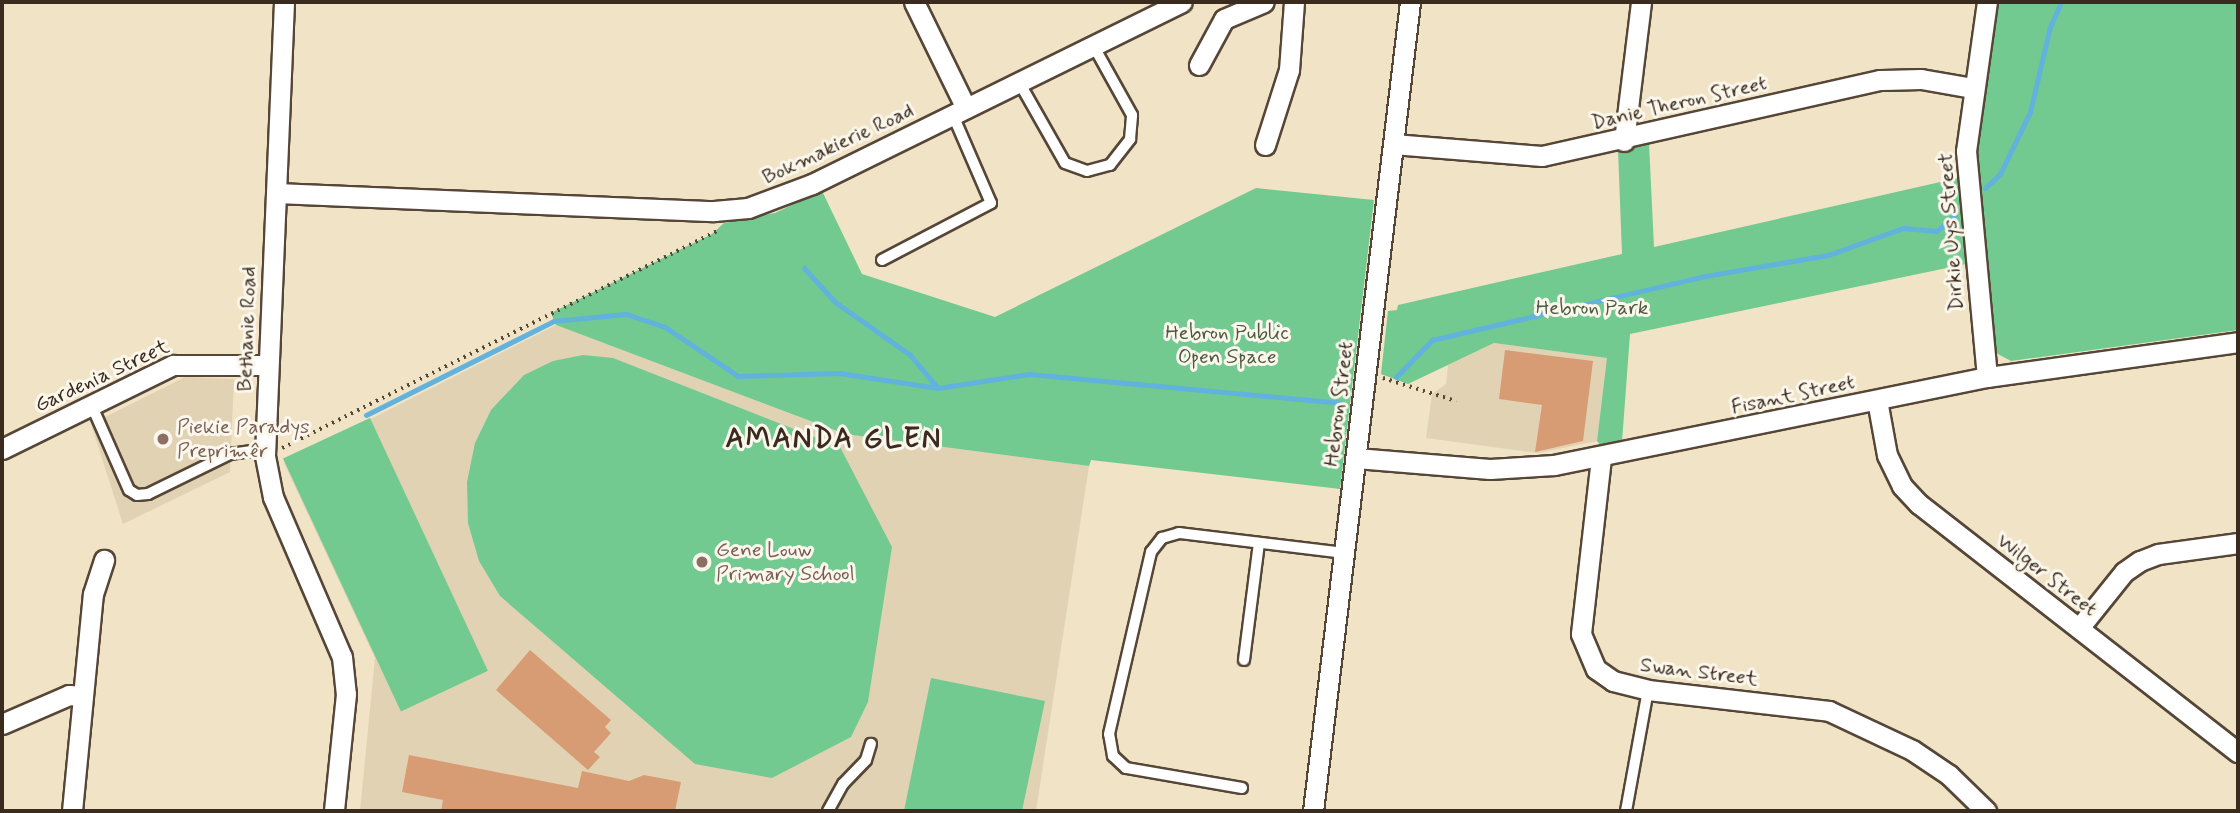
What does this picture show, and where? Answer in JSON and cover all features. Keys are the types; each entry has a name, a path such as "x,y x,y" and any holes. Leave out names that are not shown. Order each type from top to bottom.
{"street":[{"name":"Bethanie Road","path":"284,2 265,452 273,497 342,657 346,694 334,811"},
{"path":"914,2 959,112"},
{"name":"Bokmakierie Road","path":"276,192 729,210 785,197 1182,2"},
{"path":"1199,65 1224,19 1264,2"},
{"path":"1265,145 1289,70 1294,2"},
{"name":"Hebron Street","path":"1313,811 1410,2"},
{"path":"1625,141 1641,2"},
{"name":"Dirkie Uys Street","path":"1987,2 1973,88 1967,195 1987,377"},
{"name":"Danie Theron Street","path":"1393,145 1523,156 1625,141 1880,80 1921,79 1973,88"},
{"name":"Fisant Street","path":"1356,458 1490,469 1601,458 1987,377 2238,342"},
{"name":"Gardenia Street","path":"2,449 178,363 268,365"},
{"name":"Wilger Street","path":"1877,400 1887,455 1902,486 2238,752"},
{"name":"Swan Street","path":"1601,458 1583,643 1590,661 1604,676 1648,690 1829,712 1912,750 1949,775 1986,811"},
{"path":"2079,628 2124,572 2140,561 2158,554 2238,543"},
{"path":"72,811 93,594 104,560"},
{"path":"2,724 69,695 83,696"}],"lane":[{"path":"1019,82 1059,157 1079,169 1103,168 1122,154 1133,123 1130,107 1093,45"},
{"path":"882,260 991,204 959,112"},
{"path":"91,404 129,490 137,495 148,494 230,454 265,452"},
{"path":"1242,788 1126,768 1113,756 1109,734 1156,543 1179,533 1344,553"},
{"path":"1244,660 1259,542"},
{"path":"1626,811 1648,690"},
{"path":"828,811 843,784 866,760 871,744"}],"path":[{"path":"265,452 712,237 728,222 729,210"},
{"path":"1378,376 1456,401"}],"shaded area":[{"name":"Gene Louw Primary School","path":"556,325 845,434 1089,466 1036,811 360,811 375,658 284,463"},
{"path":"1494,343 1608,358 1597,441 1538,453 1426,438 1432,394 1446,384 1448,365"},
{"name":"Piekie Paradys Preprimêr","path":"185,377 234,379 230,472 123,524 91,424"}],"green space":[{"path":"1997,2 2238,2 2238,330 2011,361 1996,353 1976,160"},
{"name":"Hebron Park","path":"1649,143 1654,247 1958,178 1966,264 1630,334 1622,442 1602,447 1597,441 1607,358 1494,343 1408,384 1381,374 1388,311 1397,310 1398,305 1622,254 1618,150"},
{"name":"Hebron Public Open Space","path":"1256,188 1374,200 1340,489 1091,460 1089,466 845,434 556,325 551,313 712,234 724,223 775,213 822,191 862,274 995,317"},
{"path":"583,355 613,358 840,447 892,547 868,702 851,737 772,778 695,764 500,596 479,561 468,523 467,482 475,443 491,410 524,375 553,361"},
{"path":"370,418 488,671 401,711 283,459"},
{"path":"931,678 1045,701 1022,811 904,811"}],"building":[{"path":"1505,350 1593,361 1583,441 1535,452 1542,405 1499,399"},
{"path":"530,650 611,720 605,727 611,733 594,752 600,757 588,770 496,690"},
{"path":"409,755 578,788 582,771 629,781 644,775 681,782 675,811 441,811 443,800 402,792"}],"waterway":[{"path":"1985,188 2000,174 2030,112 2050,27 2061,2"},
{"path":"1396,377 1432,340 1705,276 1828,255 1903,228 1937,231 1955,215"},
{"path":"804,268 835,302 910,355 938,388"},
{"path":"366,415 554,321 626,314 665,327 738,376 839,373 938,388 1029,374 1340,403"}],"place":[{"name":"Piekie Paradys Preprimêr","path":"163,439"},
{"name":"Gene Louw Primary School","path":"702,562"}],"district":[{"name":"AMANDA GLEN","path":"834,440"}]}
